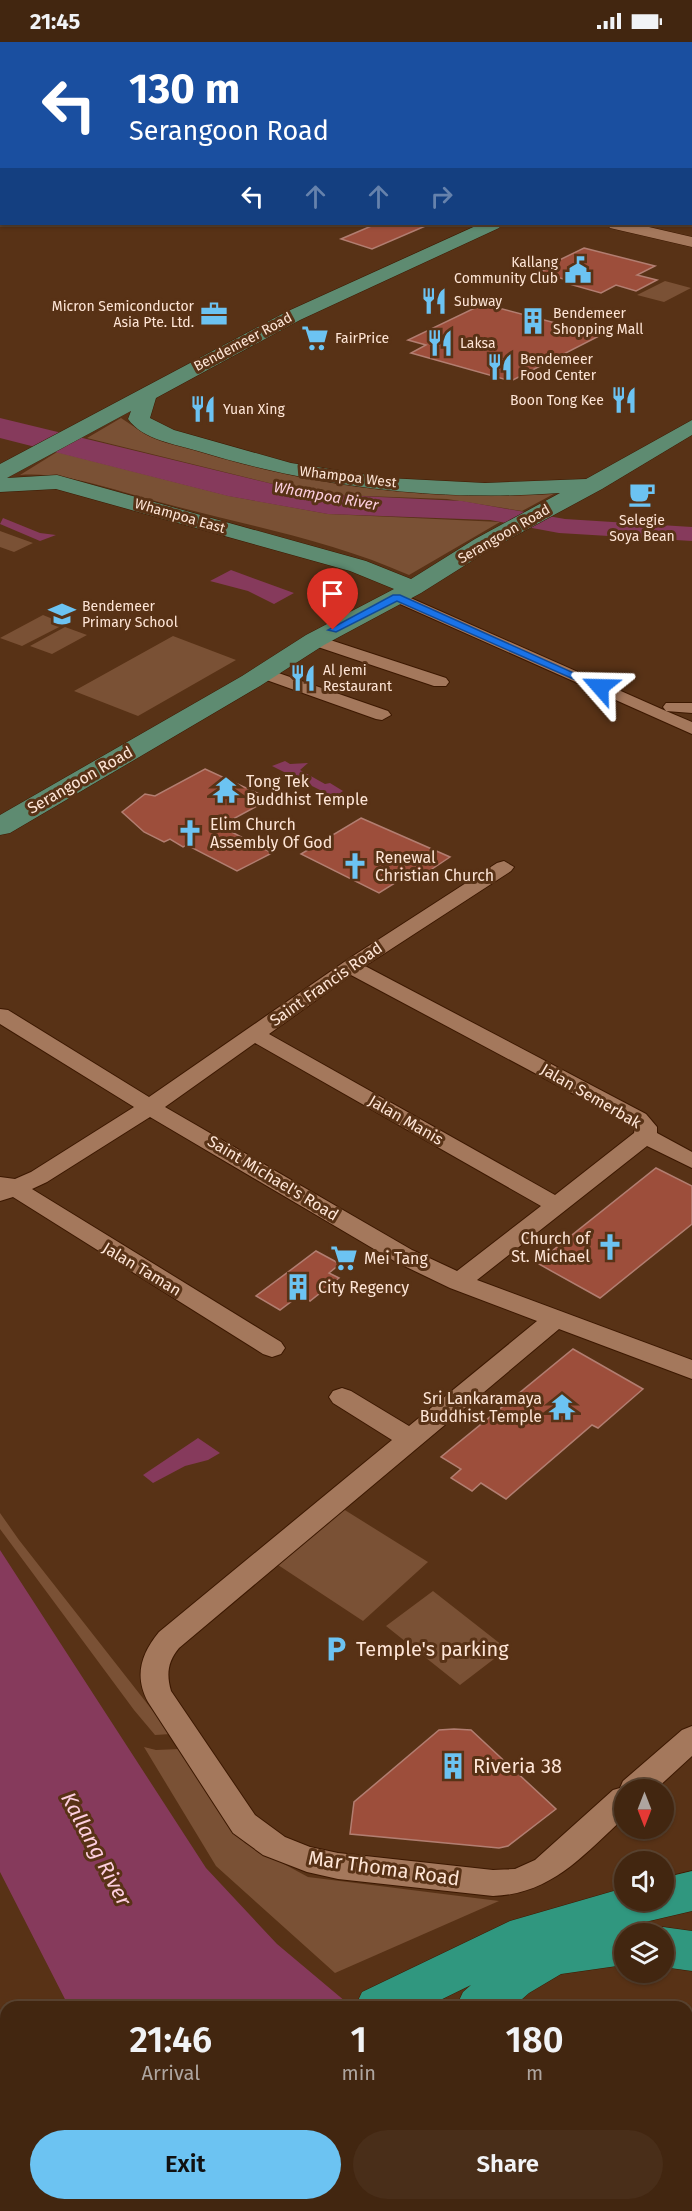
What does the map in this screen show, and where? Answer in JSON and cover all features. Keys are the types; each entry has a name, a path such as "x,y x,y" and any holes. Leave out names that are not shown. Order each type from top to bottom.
{"highway":[{"path":"674,1896 692,1892"},
{"path":"391,2001 526,1935 614,1910"},
{"path":"486,2001 503,1984 533,1964 580,1948 614,1946"},
{"path":"674,1949 692,1951"}],"main road":[{"name":"Bendemeer Road","path":"0,473 293,316 491,225"},
{"path":"620,225 692,242"},
{"path":"647,225 692,236"},
{"name":"Whampoa West","path":"147,393 139,419 153,429 233,456 297,471 377,482 476,489 594,484"},
{"name":"Serangoon Road","path":"0,827 264,673 315,640 405,592 692,426"},
{"name":"Whampoa East","path":"0,485 37,481 57,482 358,566 405,592"},
{"path":"442,602 452,564"},
{"path":"358,566 372,589 372,598 365,613"}],"street":[{"path":"405,592 442,602 672,707 690,722"},
{"path":"405,592 690,722"},
{"path":"315,640 440,682"},
{"path":"264,673 382,715"},
{"path":"672,707 692,708"},
{"name":"Saint Francis Road","path":"150,1107 351,967 504,867"},
{"name":"Jalan Semerbak","path":"351,967 638,1119 646,1127 645,1136 459,1282"},
{"name":"Saint Michael's Road","path":"0,1015 150,1107 404,1256 459,1282 557,1317 692,1370"},
{"name":"Jalan Manis","path":"254,1034 558,1206"},
{"name":"Jalan Taman","path":"4,1187 59,1165 150,1107"},
{"path":"645,1136 692,1161"},
{"name":"Jalan Taman","path":"4,1187 272,1348"},
{"path":"342,1397 408,1439 557,1317"},
{"name":"Mar Thoma Road","path":"408,1439 169,1640 161,1650 154,1666 153,1675 158,1694 244,1824 274,1846 322,1863 493,1883 517,1881 546,1869 614,1808"},
{"path":"646,1779 692,1738"}],"shaded area":[{"path":"665,281 691,288 664,302 637,295"},
{"path":"121,418 142,432 165,440 329,478 561,490 522,511 447,499 338,495 281,486 87,438"},
{"path":"57,452 229,496 328,514 500,522 409,575 349,552 288,534 92,483 55,476 20,475"},
{"path":"0,531 33,543 14,552 0,547"},
{"path":"43,615 65,624 22,646 0,638"},
{"path":"65,627 87,635 52,654 30,646"},
{"path":"173,636 236,660 138,716 74,691"},
{"path":"340,1507 428,1562 363,1621 275,1563"},
{"path":"0,1513 171,1734 155,1735 134,1710 0,1529"},
{"path":"433,1591 507,1649 460,1685 386,1626"},
{"path":"144,1747 156,1750 180,1749 245,1843 308,1877 499,1901 335,1973 216,1866"}],"water":[{"name":"Whampoa River","path":"0,418 281,486 338,495 462,501 565,519 692,527 692,541 559,533 490,520 328,514 228,496 0,438"},
{"path":"3,518 40,533 56,535 40,541 0,524"},
{"path":"231,570 294,593 274,604 248,591 210,581"},
{"path":"285,761 290,764 308,763 300,770 343,791 334,797 272,766"},
{"path":"198,1438 220,1453 208,1460 185,1466 153,1483 143,1475"},
{"name":"Kallang River","path":"0,1550 206,1868 277,1944 345,2001 66,2001 0,1872"}],"building":[{"path":"374,225 428,225 372,249 341,239"},
{"name":"Kallang Community Club","path":"584,248 655,266 637,275 657,280 636,291 616,285 601,293 539,272"},
{"name":"Bendemeer Food Center","path":"483,304 601,335 511,381 411,353 426,345 408,340"},
{"path":"205,769 270,799 220,826 272,853 237,871 187,845 183,847 170,839 164,842 144,832 122,812 145,794 155,796"},
{"path":"361,818 450,857 423,875 414,871 379,893 301,854"},
{"name":"Church of St. Michael","path":"656,1168 692,1186 692,1224 600,1298 537,1263"},
{"name":"City Regency","path":"316,1251 340,1264 329,1273 339,1278 310,1301 300,1295 280,1310 256,1296"},
{"name":"Sri Lankaramaya Buddhist Temple","path":"573,1349 643,1389 598,1428 592,1425 506,1499 481,1483 472,1491 451,1478 461,1469 441,1457"},
{"name":"Riveria 38","path":"439,1730 471,1730 556,1809 508,1846 499,1848 350,1834 354,1802"}],"place":[{"name":"Kallang Community Club","path":"578,270"},
{"name":"Subway","path":"434,301"},
{"name":"Micron Semiconductor Asia Pte. Ltd.","path":"214,314"},
{"name":"Bendemeer Shopping Mall","path":"533,321"},
{"name":"FairPrice","path":"315,338"},
{"name":"Laksa","path":"440,343"},
{"name":"Bendemeer Food Center","path":"500,367"},
{"name":"Boon Tong Kee","path":"624,400"},
{"name":"Yuan Xing","path":"203,409"},
{"name":"Selegie Soya Bean","path":"642,494"},
{"name":"Bendemeer Primary School","path":"62,614"},
{"name":"Al Jemi Restaurant","path":"303,678"},
{"name":"Tong Tek Buddhist Temple","path":"226,790"},
{"name":"Elim Church Assembly Of God","path":"190,833"},
{"name":"Renewal Christian Church","path":"355,866"},
{"name":"Church of St. Michael","path":"610,1247"},
{"name":"Mei Tang","path":"344,1258"},
{"name":"City Regency","path":"298,1287"},
{"name":"Sri Lankaramaya Buddhist Temple","path":"562,1407"},
{"name":"Temple's parking","path":"336,1649"},
{"name":"Riveria 38","path":"453,1766"}],"route":[{"path":"333,630 397,597 600,687"}]}
